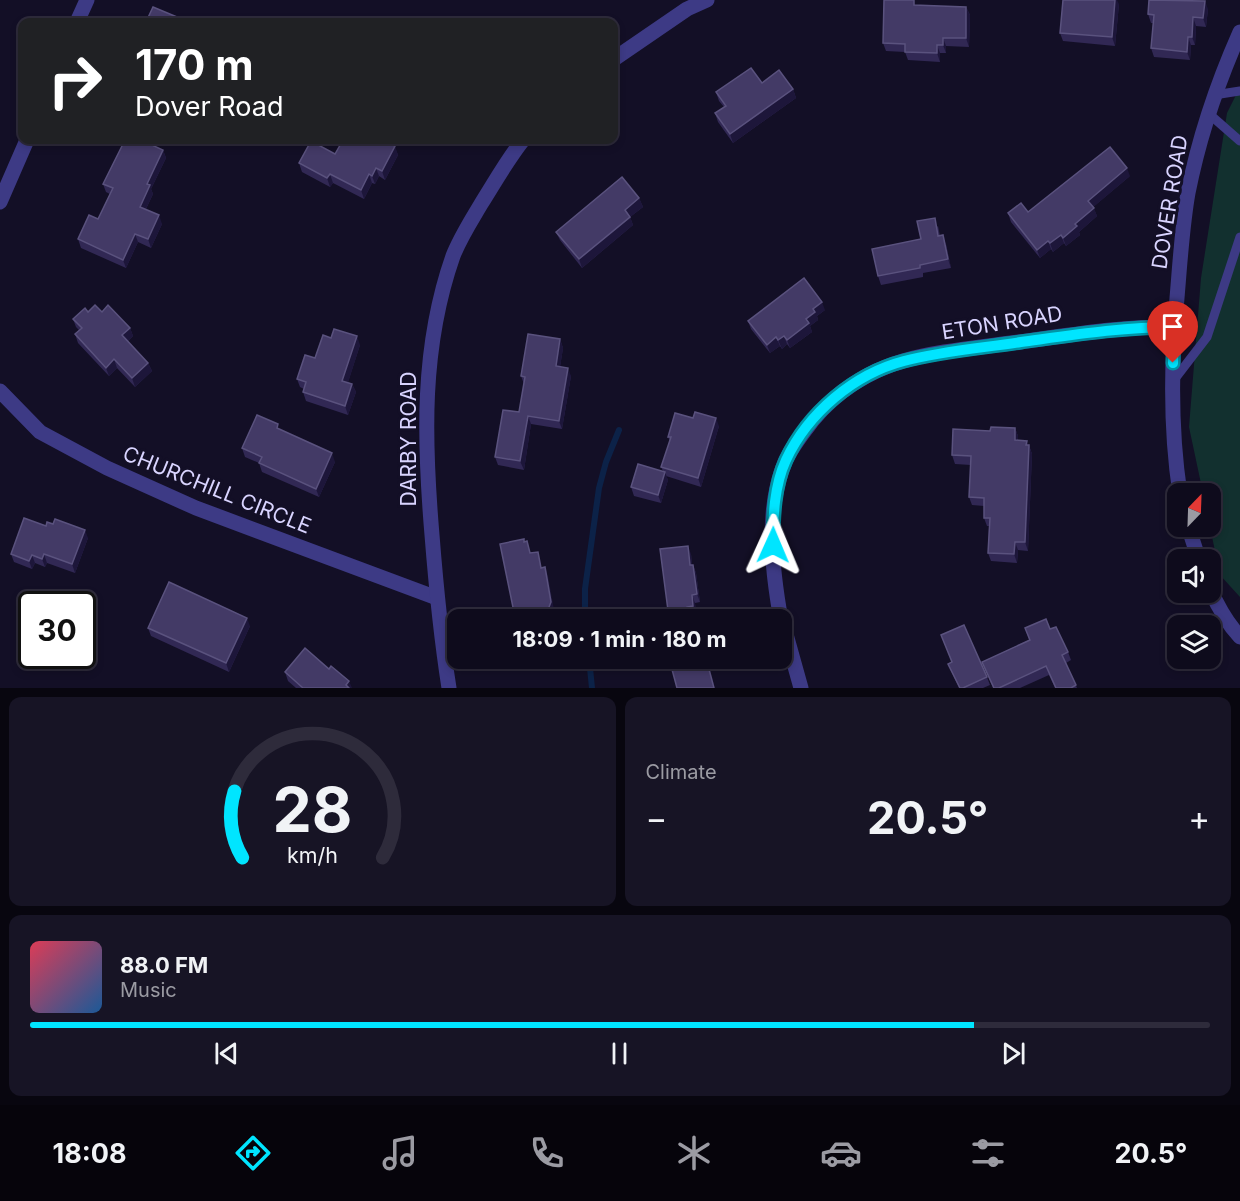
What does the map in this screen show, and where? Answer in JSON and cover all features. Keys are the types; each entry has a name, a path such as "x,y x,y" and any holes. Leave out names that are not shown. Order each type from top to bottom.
{"street":[{"path":"79,18 87,0"},
{"path":"618,56 687,9 707,0"},
{"name":"DOVER ROAD","path":"1178,483 1174,453 1173,382 1174,327 1182,236 1188,194 1208,113 1240,32"},
{"path":"0,202 25,144"},
{"name":"DARBY ROAD","path":"449,688 437,598 428,484 426,398 435,322 454,254 466,230 520,144"},
{"name":"ETON ROAD","path":"780,609 773,540 779,480 785,461 797,441 835,396 850,386 902,361 1075,333 1174,327"},
{"name":"CHURCHILL CIRCLE","path":"0,391 40,432 106,468 196,508 437,598"},
{"path":"1216,603 1229,625 1240,637"},
{"name":"ETON ROAD","path":"792,656 801,688"}],"lane":[{"path":"1214,95 1240,91"},
{"path":"1208,113 1240,141"},
{"path":"1173,382 1207,337 1240,237"}],"green space":[{"path":"1240,87 1240,597 1221,576 1221,549 1215,549 1212,537 1221,537 1221,483 1201,483 1189,427 1201,278 1227,113"}],"building":[{"path":"884,0 914,0 914,5 966,7 966,38 943,38 943,45 937,45 937,53 905,52 905,44 883,43"},
{"path":"1063,0 1115,0 1112,37 1060,33"},
{"path":"1149,0 1205,1 1203,18 1193,17 1192,37 1188,37 1187,52 1151,48 1154,15 1148,14"},
{"path":"153,7 179,18 148,18"},
{"path":"751,68 762,83 779,70 793,89 730,134 715,113 726,106 716,92"},
{"path":"123,144 150,144 163,150 147,184 150,185 140,207 159,215 148,239 135,234 123,260 78,239 89,215 98,219 113,188 103,184"},
{"path":"309,144 317,144 335,154 341,144 390,144 395,146 382,171 376,168 372,176 369,174 361,190 330,174 327,178 299,163"},
{"path":"1110,147 1127,168 1088,201 1094,208 1075,224 1077,226 1063,238 1061,235 1050,243 1048,241 1037,250 1008,213 1021,203 1028,212"},
{"path":"622,177 639,198 625,210 630,217 579,259 556,232"},
{"path":"935,218 938,236 943,235 948,259 920,265 920,268 878,276 872,249 921,239 917,221"},
{"path":"804,278 822,302 806,319 809,323 787,340 784,336 778,340 776,337 767,345 748,321"},
{"path":"95,305 102,312 108,305 130,328 122,335 148,363 132,378 114,359 106,368 75,334 82,328 73,319 85,308 88,312"},
{"path":"334,329 357,336 342,381 352,384 345,406 303,392 306,382 297,379 305,355 315,358 323,335 331,338"},
{"path":"528,334 560,339 556,366 568,368 559,421 528,416 520,461 495,457 503,410 519,412 525,377 521,376"},
{"path":"695,412 716,418 698,478 661,467 671,437 668,437 675,413 693,418"},
{"path":"257,415 278,424 277,428 332,453 316,489 259,463 262,457 242,448"},
{"path":"991,427 1015,428 1015,440 1027,441 1026,445 1029,445 1025,542 1015,542 1014,554 988,553 990,518 984,518 984,498 969,497 971,456 952,455 953,429 990,431"},
{"path":"638,464 665,472 658,495 631,487"},
{"path":"24,518 46,526 47,522 53,524 55,519 85,530 72,564 44,554 42,559 32,555 29,561 11,554"},
{"path":"524,539 524,542 527,541 530,553 538,552 541,568 545,567 551,602 548,609 513,609 500,544"},
{"path":"688,546 697,594 692,595 693,606 687,607 687,609 668,609 660,549"},
{"path":"169,582 247,618 226,663 148,628"},
{"path":"1046,619 1050,629 1056,627 1068,652 1062,655 1076,685 1071,688 1056,688 1046,666 999,688 994,688 982,662 1030,640 1025,628"},
{"path":"964,625 987,677 960,688 948,664 952,662 941,635"},
{"path":"305,648 329,669 331,666 349,681 346,685 349,688 303,688 285,672"},
{"path":"672,669 709,669 714,688 677,688"}],"waterway":[{"path":"585,609 585,589 599,488 606,462 619,430"},
{"path":"590,669 592,688"}],"route":[{"path":"773,545 775,504 785,461 797,441 823,408 835,396 873,373 902,361 932,355 1075,333 1146,327 1174,327 1173,363"}]}
